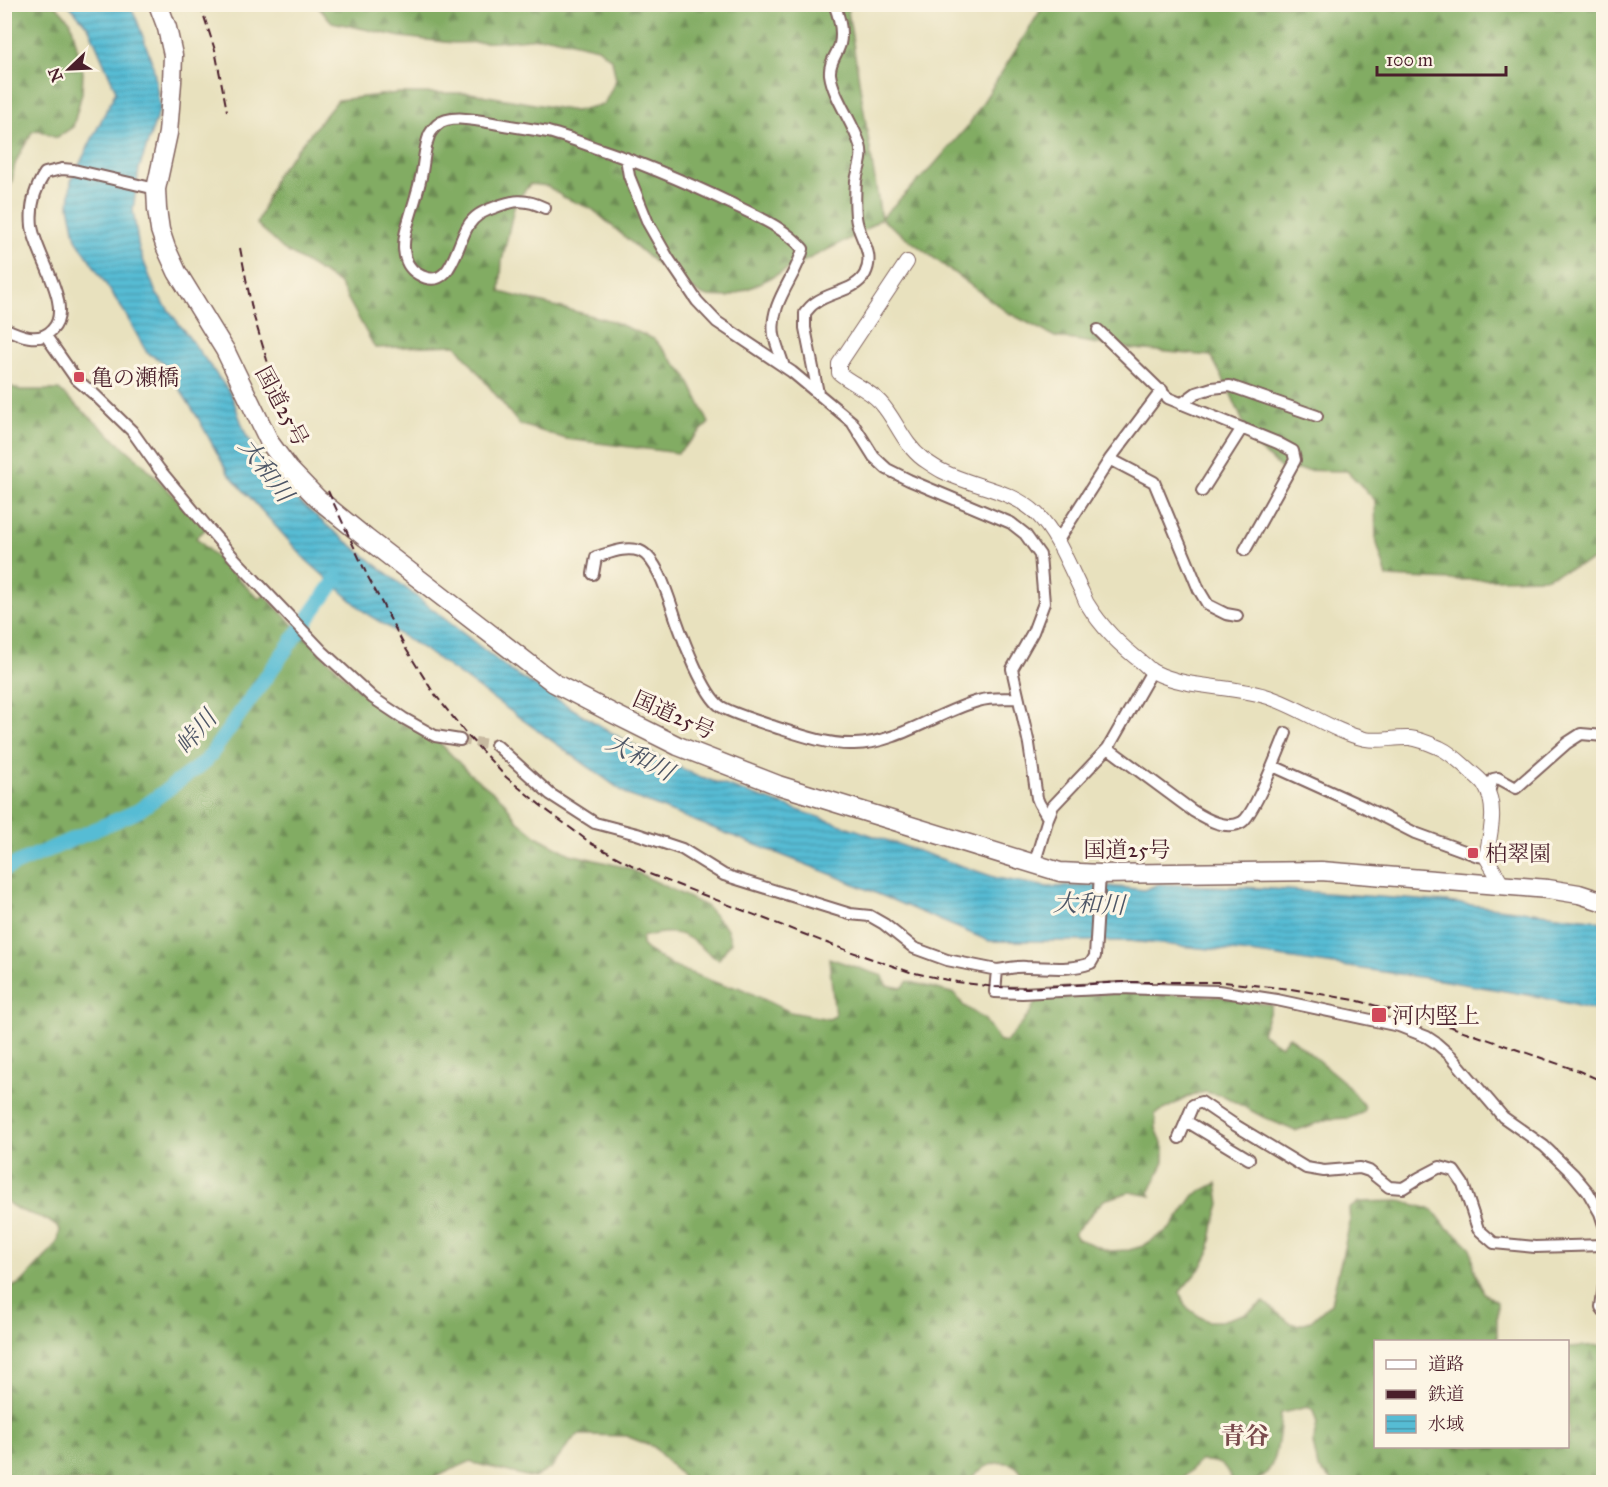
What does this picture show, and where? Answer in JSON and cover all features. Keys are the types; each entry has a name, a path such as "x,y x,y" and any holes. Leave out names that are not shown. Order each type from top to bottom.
{"highway":[{"name":"国道25号","path":"158,4 167,28 173,56 168,133 152,188 160,230 177,272 225,350 270,443 289,469 318,499 554,683 678,746 778,785 1034,865 1100,882 1321,872 1548,889 1579,894 1604,902"}],"street":[{"path":"818,393 805,328 805,313 815,302 859,282 870,258 856,221 855,195 862,158 861,148 855,129 832,84 830,71 840,45 841,34 839,17 834,4"},
{"path":"545,208 535,203 509,202 479,213 469,223 452,264 446,272 438,277 426,278 409,267 403,246 405,231 421,179 429,135 438,124 451,119 472,120 549,132 626,158 697,187 757,216 787,234 803,249 775,313 774,337 784,367"},
{"path":"626,158 629,176 648,223 697,301 717,322 784,367 852,422 874,458 887,469 1011,523 1025,534 1040,555 1044,603 1033,632 1012,669 1029,744 1037,798 1048,818"},
{"path":"4,328 35,338 46,336 57,323 60,312 57,296 40,256 32,229 31,212 38,182 45,173 53,170 74,170 152,188"},
{"path":"907,261 839,364 839,373 878,400 908,444 921,457 943,472 996,490 1021,502 1036,514 1057,542 1087,604 1110,634 1152,671 1165,677 1195,684 1242,690 1267,696 1365,739 1410,738 1441,748 1459,760 1485,785 1491,804 1491,828 1486,857 1503,886"},
{"path":"1098,330 1168,398 1278,442 1293,451 1295,460 1245,550"},
{"path":"46,336 76,379 95,394 132,431 159,469 215,536 323,652 373,698 403,718 435,736 460,740"},
{"path":"1181,404 1196,393 1230,386 1317,416"},
{"path":"1057,542 1110,459 1162,390"},
{"path":"1203,490 1242,428"},
{"path":"1110,459 1154,482 1199,590 1208,604 1226,614 1237,616"},
{"path":"593,574 596,557 620,550 631,549 642,552 657,569 676,621 711,698 722,708 787,731 832,743 855,744 880,741 975,701 993,697 1018,698"},
{"path":"1034,865 1053,806 1108,748 1152,671"},
{"path":"1108,748 1207,820 1228,825 1242,823 1248,816 1273,766 1286,733"},
{"path":"1488,795 1492,778 1498,778 1516,788 1567,743 1581,734 1604,736"},
{"path":"496,745 550,794 595,823 682,849 724,875 850,914 870,916 914,948 946,960 997,970 1023,966 1056,969 1091,963 1095,956 1100,882"},
{"path":"1273,766 1415,833 1486,857"},
{"path":"997,970 995,992 1022,993 1119,988 1218,991 1277,1000 1399,1026 1436,1043 1451,1056 1503,1117 1544,1146 1573,1174 1588,1192 1604,1225"},
{"path":"1179,1138 1193,1105 1201,1102 1306,1168 1324,1171 1360,1168 1369,1171 1389,1187 1403,1188 1440,1167 1454,1171 1463,1184 1478,1229 1494,1243 1535,1248 1604,1245"},
{"path":"1186,1121 1249,1159"},
{"path":"1603,1284 1601,1307 1604,1311"}],"green space":[{"path":"5,4 56,5 71,22 83,72 82,93 73,127 56,138 38,130 32,132 18,158 12,183 5,193"},
{"path":"316,5 847,5 881,218 932,167 968,126 1044,5 1603,5 1603,557 1544,578 1453,580 1387,577 1376,540 1375,500 1347,471 1283,470 1252,443 1230,392 1211,356 1124,348 1055,337 1007,312 881,219 857,235 752,287 728,297 704,296 673,278 592,209 563,197 547,186 530,184 515,203 502,261 500,292 612,321 654,339 687,377 709,423 678,453 566,439 519,424 456,345 375,348 339,283 283,249 257,224 276,175 338,100 398,93 470,93 575,111 604,104 616,80 612,60 598,48 549,37 453,43 401,37 332,22"},
{"path":"4,384 20,390 59,390 142,463 206,529 196,538 259,599 264,595 348,680 390,718 435,738 469,773 503,800 516,819 538,837 570,854 628,868 706,906 727,929 731,942 719,959 693,940 679,934 658,933 642,937 642,945 647,950 672,966 725,986 738,987 790,1012 829,1019 835,1016 829,958 883,976 886,985 902,988 908,981 955,994 963,1005 985,1020 1000,1042 1006,1042 1028,1016 1037,999 1124,992 1226,997 1272,1005 1262,1033 1281,1046 1289,1036 1343,1081 1365,1107 1362,1113 1349,1118 1329,1119 1295,1131 1224,1096 1205,1092 1192,1095 1155,1114 1156,1128 1164,1148 1164,1162 1149,1193 1151,1196 1130,1192 1104,1200 1074,1233 1078,1239 1109,1251 1129,1250 1143,1246 1171,1228 1194,1195 1217,1183 1220,1204 1209,1253 1202,1266 1180,1292 1185,1306 1208,1321 1221,1321 1247,1313 1264,1302 1290,1323 1297,1325 1311,1321 1331,1303 1350,1223 1349,1209 1359,1202 1401,1201 1433,1210 1447,1228 1471,1248 1473,1267 1484,1293 1497,1302 1497,1340 1374,1340 1374,1448 1569,1448 1569,1347 1603,1345 1603,1482 1334,1482 1318,1468 1313,1443 1317,1423 1313,1411 1308,1407 1281,1413 1273,1463 1261,1478 1248,1483 1233,1482 1227,1471 1213,1461 1200,1461 1179,1482 1021,1482 1024,1477 1018,1468 1002,1462 989,1465 968,1482 695,1482 686,1481 654,1447 626,1436 586,1435 578,1435 573,1439 551,1468 534,1478 469,1462 424,1482 5,1482 5,1291 22,1282 50,1252 58,1241 60,1229 47,1220 14,1207 5,1200"}],"water":[{"name":"大和川","path":"69,5 129,5 137,20 153,65 160,108 139,169 133,210 139,249 156,293 231,394 246,435 285,489 331,529 512,672 622,739 695,775 997,878 1048,887 1100,885 1144,890 1159,884 1259,888 1445,902 1592,919 1603,923 1603,1012 1541,997 1440,980 1251,953 1129,941 989,941 833,875 628,795 425,650 367,614 306,560 228,473 198,418 162,361 147,353 123,310 76,239 69,206 71,181 116,91 89,28"}],"waterway":[{"name":"峠川","path":"4,869 138,811 206,761 337,578"}],"tunnel":[{"path":"460,740 496,745"}],"railway":[{"path":"200,4 215,50 227,111"},
{"path":"240,248 253,314 279,390"},
{"path":"328,491 367,575 406,649 433,692 467,735 506,777 545,809 592,844 647,873 832,945 910,972 995,987 1027,988 1124,982 1223,982 1291,989 1355,1000 1443,1024 1579,1071 1604,1082"}],"place":[{"name":"亀の瀬橋","path":"79,377"},
{"name":"柏翠園","path":"1473,853"},
{"name":"河内堅上","path":"1379,1015"}],"district":[{"name":"青谷","path":"1245,1436"}]}
